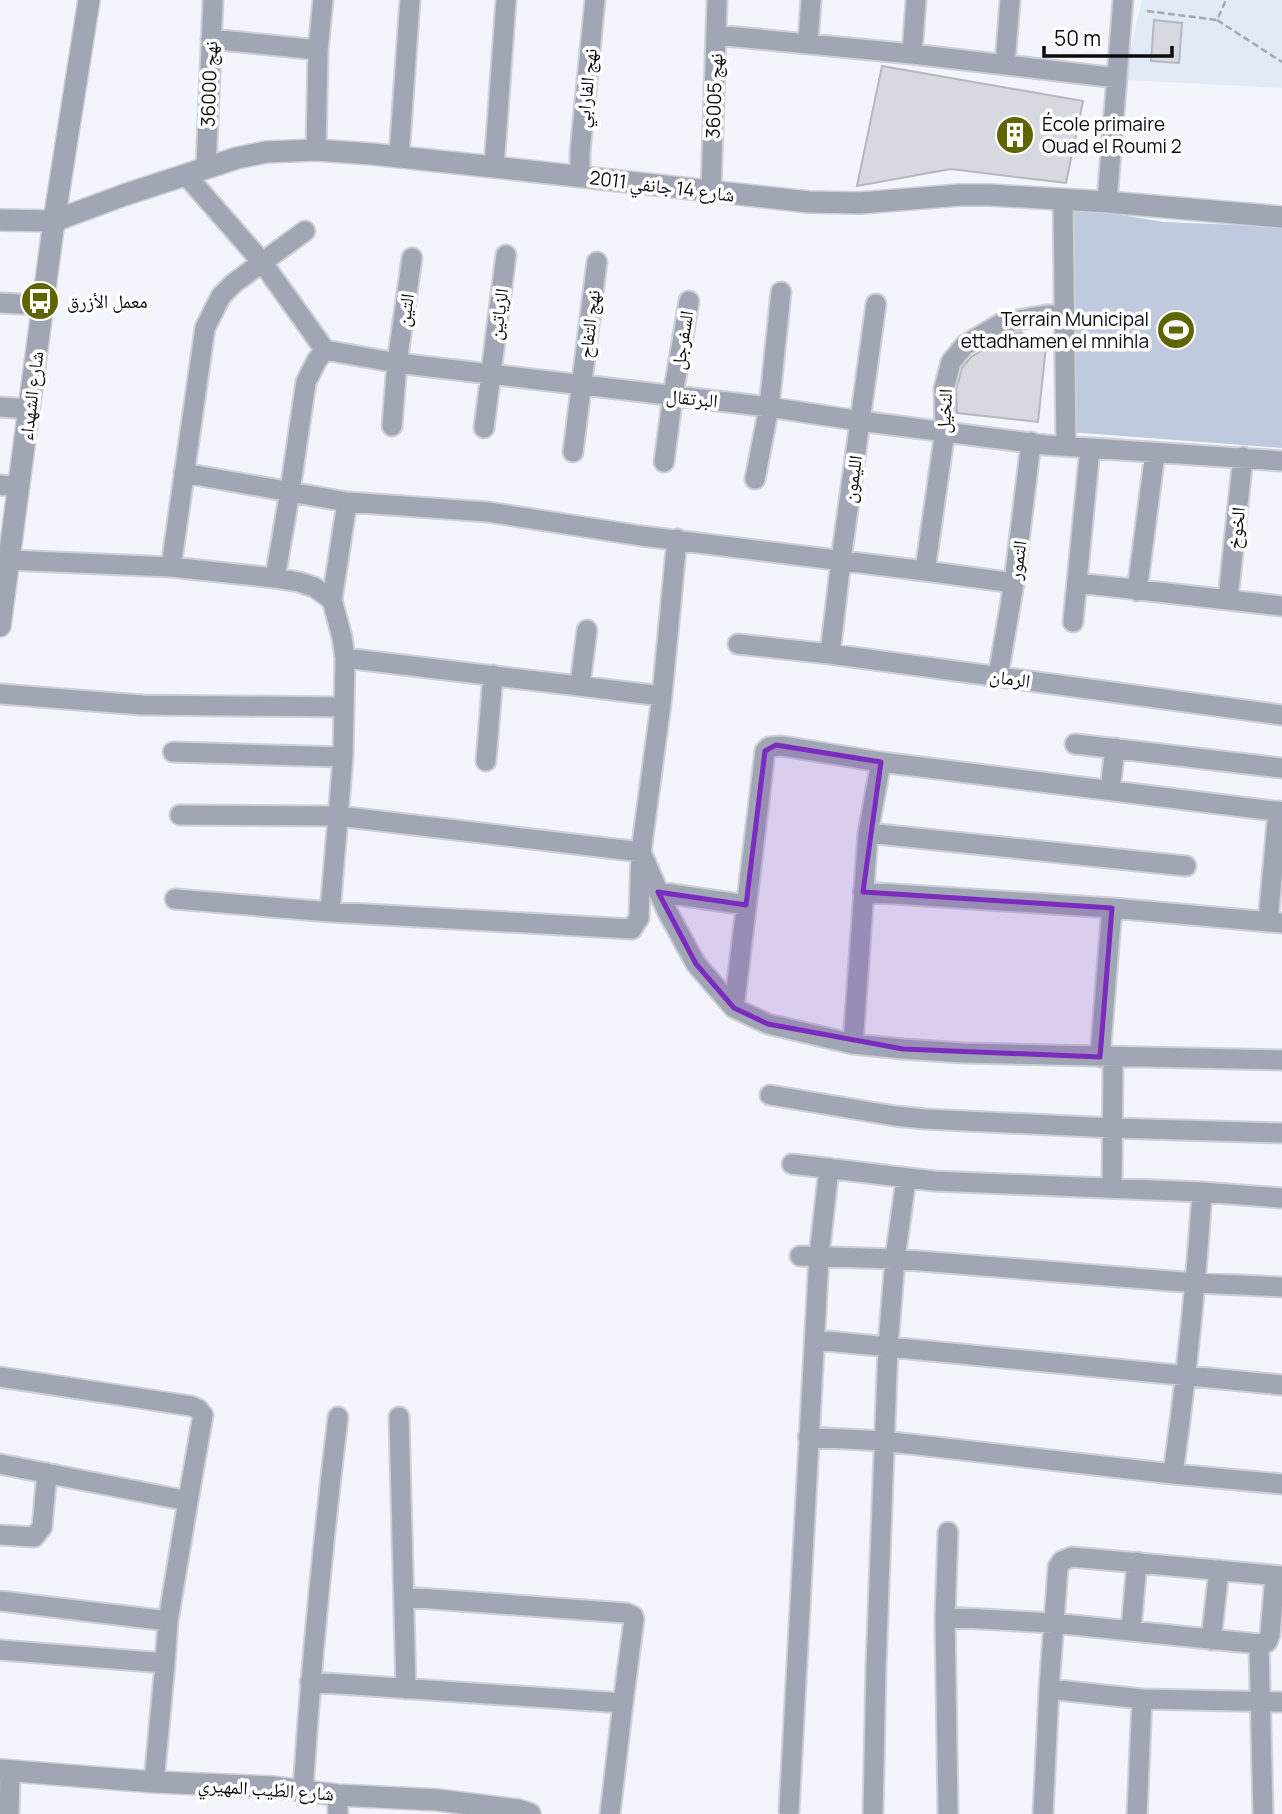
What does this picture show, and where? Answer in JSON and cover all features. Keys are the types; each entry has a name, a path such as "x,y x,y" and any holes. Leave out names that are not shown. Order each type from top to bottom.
{"street":[{"name":"شارع الشهداء","path":"0,626 10,486 29,409 54,221 89,0"},
{"name":"نهج 36000","path":"196,171 213,0"},
{"path":"316,150 318,50 323,0"},
{"path":"399,157 410,0"},
{"path":"494,167 506,0"},
{"name":"نهج الفارابي","path":"580,176 595,0"},
{"name":"نهج 36005","path":"711,191 717,0"},
{"path":"808,43 811,0"},
{"path":"912,54 916,0"},
{"path":"1005,64 1010,0"},
{"path":"1107,202 1123,0"},
{"path":"716,35 1117,78"},
{"path":"211,39 318,50"},
{"name":"شارع 14 جانفي 2011","path":"54,221 237,158 265,152 316,150 809,202 860,203 990,195 1282,217"},
{"path":"196,171 325,350 306,382 275,578"},
{"path":"1063,200 1055,315 1066,446"},
{"path":"0,220 54,221"},
{"path":"171,567 205,328 221,296 234,283 305,231"},
{"name":"الزياتين","path":"484,428 506,255"},
{"name":"التين","path":"392,426 397,363 412,258"},
{"name":"نهج التفاح","path":"573,452 597,262"},
{"path":"755,479 769,407 781,292"},
{"name":"السفرجل","path":"664,463 689,301"},
{"path":"0,303 42,305"},
{"name":"الليمون","path":"830,654 876,304"},
{"name":"النخيل","path":"925,571 944,431 944,389 951,362 965,345 1002,323 1014,319 1055,315"},
{"name":"البرتقال","path":"325,350 397,363 769,407 1031,442 1282,461"},
{"path":"0,407 29,409"},
{"name":"التمور","path":"998,676 1014,583 1031,442"},
{"path":"1073,622 1090,447"},
{"path":"1137,591 1155,453"},
{"name":"الخوخ","path":"1228,599 1243,457"},
{"path":"184,473 346,502 488,512 642,536 1014,583"},
{"path":"330,912 343,757 345,658 340,626 332,600 346,502"},
{"path":"175,899 330,912 632,929 639,918 642,852 662,696 677,539"},
{"path":"6,553 275,578 314,587 332,600"},
{"path":"1077,583 1282,606"},
{"path":"580,685 587,630"},
{"name":"الرمان","path":"738,644 1282,715"},
{"path":"345,658 662,696"},
{"path":"486,761 493,675"},
{"path":"0,694 142,705 344,707"},
{"path":"1075,744 1282,768"},
{"path":"734,1008 765,751 769,747 782,746 881,762 1280,812 1275,922 1112,908 863,892"},
{"path":"1110,790 1115,748"},
{"path":"173,752 343,757"},
{"path":"853,1044 868,833 881,762"},
{"path":"180,815 338,816 642,852"},
{"path":"868,833 1186,866"},
{"path":"642,852 658,892 696,964 734,1008 768,1024 853,1044 964,1053 1282,1060"},
{"path":"658,892 746,905"},
{"path":"1112,908 1106,1057 1113,1128 1112,1188"},
{"path":"770,1095 895,1116 1113,1128 1282,1133"},
{"path":"792,1164 906,1179 1282,1198"},
{"path":"789,1811 808,1437 816,1340 810,1256 829,1168"},
{"path":"873,1814 883,1441 895,1259 906,1179"},
{"path":"1173,1474 1187,1375 1202,1192"},
{"path":"810,1256 895,1259 1196,1283 1282,1287"},
{"path":"816,1340 1282,1385"},
{"path":"0,1377 191,1406 203,1415 169,1621 154,1782"},
{"path":"303,1790 310,1682 338,1417"},
{"path":"399,1417 406,1689"},
{"path":"808,1437 883,1441 1282,1484"},
{"path":"0,1464 188,1501"},
{"path":"0,1535 38,1534 42,1527 47,1473"},
{"path":"948,1532 945,1617 948,1814"},
{"path":"945,1617 1053,1623 1259,1644 1267,1642 1270,1635 1279,1576 1072,1557 1062,1561 1058,1567 1053,1623 1043,1814"},
{"path":"1131,1630 1137,1562"},
{"path":"1211,1640 1219,1570"},
{"path":"404,1597 630,1614 634,1619 610,1814"},
{"path":"0,1601 169,1621"},
{"path":"1259,1644 1262,1814"},
{"path":"0,1650 165,1663"},
{"path":"310,1682 622,1703"},
{"path":"1049,1689 1142,1699 1282,1702"},
{"path":"1137,1814 1142,1699"},
{"path":"5,1771 9,1814"},
{"name":"شارع الطّيب المهيري","path":"5,1771 272,1787 303,1790 337,1804 506,1808 530,1814"}],"path":[{"path":"1217,20 1226,0"},
{"path":"1147,11 1217,20 1282,62"}],"highlighted area":[{"path":"776,745 881,762 863,892 1112,908 1100,1057 903,1049 768,1024 734,1008 696,964 658,892 746,905 765,751"}],"shaded area":[{"path":"1142,0 1282,0 1282,88 1124,80"},
{"name":"Terrain Municipal ettadhamen el mnihla","path":"1071,207 1164,222 1282,227 1282,448 1070,432"}],"building":[{"path":"1154,20 1182,23 1179,63 1151,61"},
{"path":"882,66 1083,101 1066,183 951,169 857,186"},
{"path":"1020,332 1047,337 1038,422 957,413 956,390 962,368 971,357 1010,334"}],"place":[{"name":"École primaire Ouad el Roumi 2","path":"1015,135"},
{"name":"معمل الأزرق","path":"40,301"},
{"name":"Terrain Municipal ettadhamen el mnihla","path":"1176,330"}]}
